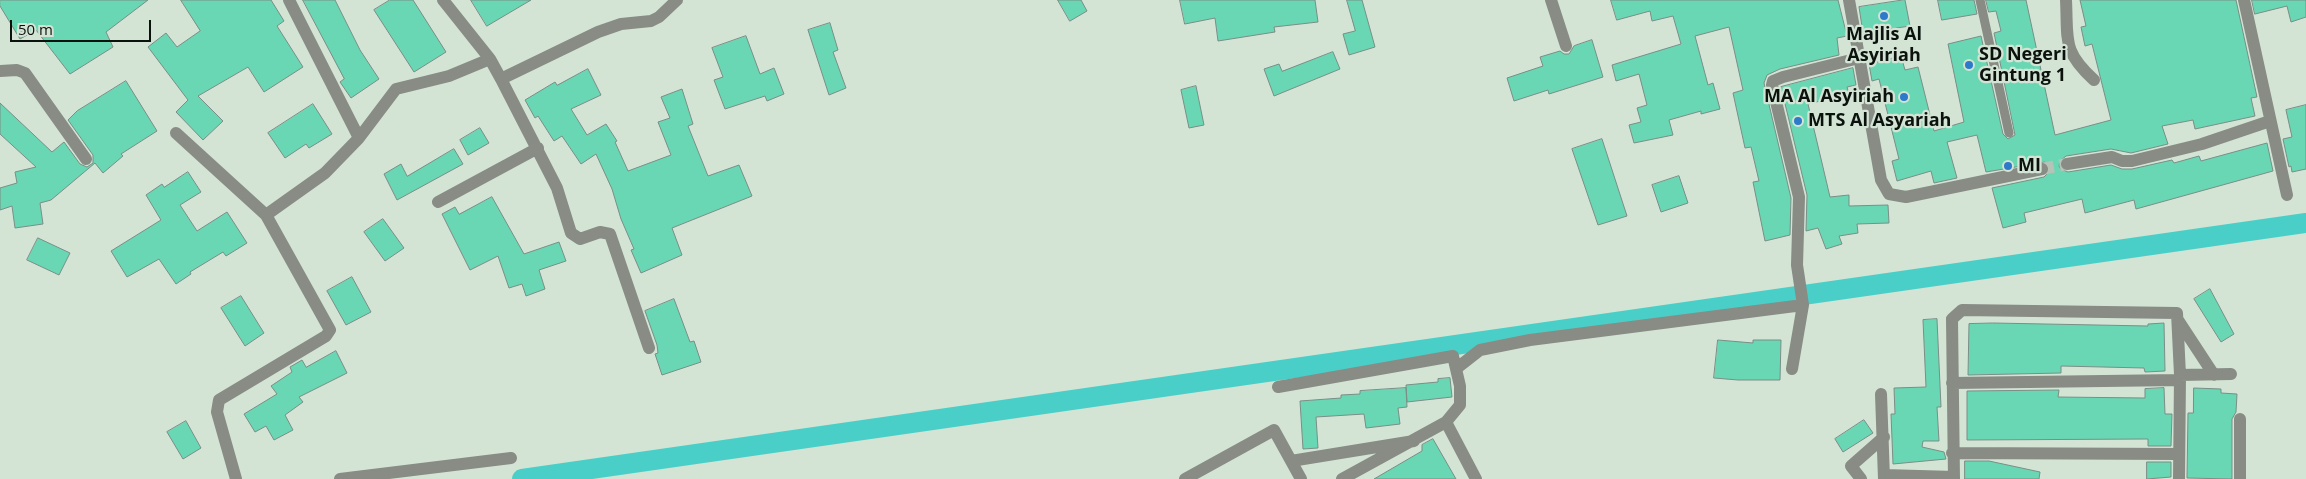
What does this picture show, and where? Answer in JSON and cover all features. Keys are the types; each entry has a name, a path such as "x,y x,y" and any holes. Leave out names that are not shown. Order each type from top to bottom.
{"street":[{"path":"290,0 359,138"},
{"path":"443,0 490,59 501,79 557,188 571,233 574,237 580,239 600,232 610,234 649,348"},
{"path":"501,79 598,32 621,24 651,21 659,17 677,0"},
{"path":"1551,0 1566,46"},
{"path":"1848,0 1881,180 1890,194 1906,197 2042,169"},
{"path":"2066,0 2069,50 2077,64 2094,80"},
{"path":"2244,0 2287,195"},
{"path":"1792,369 1803,301 1797,265 1799,197 1772,89 1773,81 1859,58"},
{"path":"266,215 314,183 359,138 396,89 449,76 490,59"},
{"path":"0,71 17,70 25,73 86,159"},
{"path":"2067,164 2112,157 2122,161 2132,160 2202,144 2270,120"},
{"path":"176,133 266,215 330,330 326,336 219,400 217,412 236,479"},
{"path":"438,202 538,148"},
{"path":"1457,368 1480,350 1530,340 1803,301"},
{"path":"1881,394 1884,477 1954,478 1952,454 1952,319 1962,310 2174,313 2177,314 2178,320 2180,378 2179,479"},
{"path":"2178,320 2214,375"},
{"path":"1278,387 1453,356 1457,368 1460,405 1446,422 1342,479"},
{"path":"1952,383 2180,378 2231,374"},
{"path":"2240,419 2240,479"},
{"path":"1446,422 1476,479"},
{"path":"1185,479 1274,430 1301,479"},
{"path":"1861,479 1852,466 1884,437"},
{"path":"1291,461 1414,441"},
{"path":"1952,454 2179,454"},
{"path":"340,479 511,458"}],"lane":[{"path":"1980,0 2008,133"}],"building":[{"path":"0,0 148,0 106,32 113,47 70,74 36,30 20,39 0,6"},
{"path":"181,0 271,0 284,21 277,26 303,67 264,92 248,67 198,96 223,121 203,140 176,112 188,100 148,47 166,33 177,47 200,31"},
{"path":"303,0 335,0 360,50 379,79 351,98 340,82 344,79"},
{"path":"390,0 413,0 446,52 414,72 374,10"},
{"path":"471,0 531,0 487,26"},
{"path":"1058,0 1081,0 1087,11 1070,21"},
{"path":"1180,0 1315,0 1318,22 1274,27 1275,32 1218,41 1215,18 1185,24"},
{"path":"1347,0 1362,0 1375,47 1349,55 1343,34 1355,31"},
{"path":"1611,0 1838,0 1847,36 1837,38 1839,55 1780,69 1767,75 1764,83 1791,198 1790,235 1765,241 1753,182 1759,181 1751,147 1745,148 1733,93 1743,90 1729,27 1695,36 1708,85 1713,83 1720,109 1701,114 1701,111 1669,120 1673,135 1634,143 1629,125 1641,122 1637,108 1647,105 1639,74 1616,81 1612,65 1681,44 1673,16 1652,21 1650,11 1617,20"},
{"name":"Majlis Al Asyiriah","path":"1905,0 1910,26 1863,33 1859,7"},
{"path":"1938,0 1974,0 1977,14 1942,20"},
{"path":"1986,0 2026,0 2055,135 2111,120 2092,44 2085,46 2081,27 2086,26 2080,0 2236,0 2257,97 2251,98 2255,116 2195,129 2193,120 2162,126 2168,144 2131,153 2111,149 2066,156 2060,161 2059,166 2068,172 2111,165 2122,169 2132,169 2172,160 2174,163 2199,156 2201,161 2267,143 2273,171 2136,209 2134,200 2085,213 2082,199 2024,213 2026,222 2003,228 1992,188 2044,177 2050,171 2050,167 2045,162 1986,172 1977,135 1947,142 1957,178 1934,183 1931,171 1897,181 1892,161 1899,159 1879,79 1872,81 1869,64 1901,56 1905,70 1918,67 1934,131 1964,122 1948,44 1981,36 2003,134 2008,139 2015,135 1994,33 2001,31 1996,11 1989,12"},
{"path":"2252,0 2306,0 2306,17 2291,22 2287,6 2255,14"},
{"path":"830,23 838,50 833,52 846,88 829,95 808,30"},
{"path":"746,36 760,74 774,68 784,94 767,101 765,96 725,109 714,80 723,77 712,48"},
{"path":"1592,40 1603,77 1549,94 1548,90 1514,101 1507,78 1543,66 1540,57 1560,51 1564,54 1569,54 1574,46"},
{"path":"1333,52 1340,69 1274,96 1264,69 1279,64 1282,71"},
{"path":"1853,68 1856,85 1847,87 1849,94 1808,104 1830,197 1849,195 1849,206 1888,205 1889,223 1857,224 1858,233 1839,236 1842,244 1826,249 1818,228 1806,231 1807,195 1781,87"},
{"path":"588,69 601,95 571,109 587,135 606,124 617,141 615,142 628,171 671,155 658,122 670,118 661,97 682,89 693,124 688,126 708,176 739,165 752,196 672,228 682,255 641,273 631,250 634,249 621,219 612,189 596,154 581,164 562,136 554,141 538,116 535,118 525,100 555,82 557,85"},
{"path":"126,81 157,131 121,154 123,156 103,173 95,163 51,200 40,203 43,224 15,228 12,206 0,210 0,188 17,183 15,172 36,167 0,134 0,103 52,152 64,142 80,164 87,167 93,163 93,155 68,120 77,111"},
{"path":"1196,86 1204,125 1189,128 1181,90"},
{"path":"313,104 332,134 309,148 306,144 285,158 268,133"},
{"path":"2306,105 2306,169 2292,172 2291,166 2289,167 2283,139 2292,137 2286,110"},
{"path":"480,128 489,143 468,155 460,140"},
{"path":"1602,139 1627,216 1598,225 1572,149"},
{"path":"454,149 463,164 397,200 384,174 401,164 407,176"},
{"path":"188,172 201,192 180,205 197,231 227,212 247,243 226,256 223,252 190,272 191,274 176,284 159,259 127,277 111,251 161,220 146,195 162,184 164,187"},
{"path":"1679,176 1688,203 1661,212 1652,185"},
{"path":"492,197 524,254 559,242 566,261 539,270 545,289 526,296 522,284 509,288 498,256 470,270 442,214 455,207 459,214"},
{"path":"383,219 404,248 385,261 364,232"},
{"path":"38,238 70,253 59,275 27,260"},
{"path":"352,277 371,312 346,325 327,291"},
{"path":"2210,289 2234,334 2221,342 2194,299"},
{"path":"241,296 264,333 245,346 221,308"},
{"path":"674,299 690,342 694,341 701,362 662,375 655,354 658,353 657,345 645,311"},
{"path":"1937,319 1941,407 1937,407 1939,441 1923,441 1922,447 1944,452 1946,459 1893,464 1891,414 1895,414 1894,388 1926,387 1923,320"},
{"path":"2164,323 2165,371 2145,372 2144,368 2061,366 2061,373 1968,375 1969,324 2148,326 2148,324"},
{"path":"1718,340 1753,343 1753,340 1781,340 1780,380 1714,378"},
{"path":"336,351 347,373 299,397 303,402 285,415 293,430 274,440 266,426 255,432 244,414 277,394 271,386 292,372 290,367 302,360 306,367"},
{"path":"1450,378 1452,397 1407,402 1406,385 1438,382 1438,379"},
{"path":"1406,388 1407,407 1398,408 1400,424 1366,428 1364,414 1316,417 1318,448 1303,449 1300,401 1341,398 1341,395 1360,394 1360,391"},
{"path":"2164,388 2165,414 2172,414 2171,446 2148,446 2148,439 1967,440 1967,391 2059,390 2058,397 2145,398 2145,389"},
{"path":"2194,388 2221,389 2221,393 2237,394 2236,412 2232,419 2232,479 2187,478 2188,413 2193,413"},
{"path":"1864,420 1873,433 1843,452 1835,439"},
{"path":"186,421 201,448 183,459 167,432"},
{"path":"1433,439 1456,479 1374,479 1422,451 1422,445"},
{"path":"1965,461 1989,461 2040,472 2039,479 1965,479"},
{"path":"2147,462 2171,462 2171,477 2147,479"}],"waterway":[{"path":"522,479 2306,223"}],"tunnel":[{"path":"2042,169 2067,164"}],"place":[{"name":"Majlis Al Asyiriah","path":"1884,16"},
{"name":"SD Negeri Gintung 1","path":"1969,65"},
{"name":"MA Al Asyiriah","path":"1904,97"},
{"name":"MTS Al Asyariah","path":"1798,121"},
{"name":"MI","path":"2008,166"}]}
